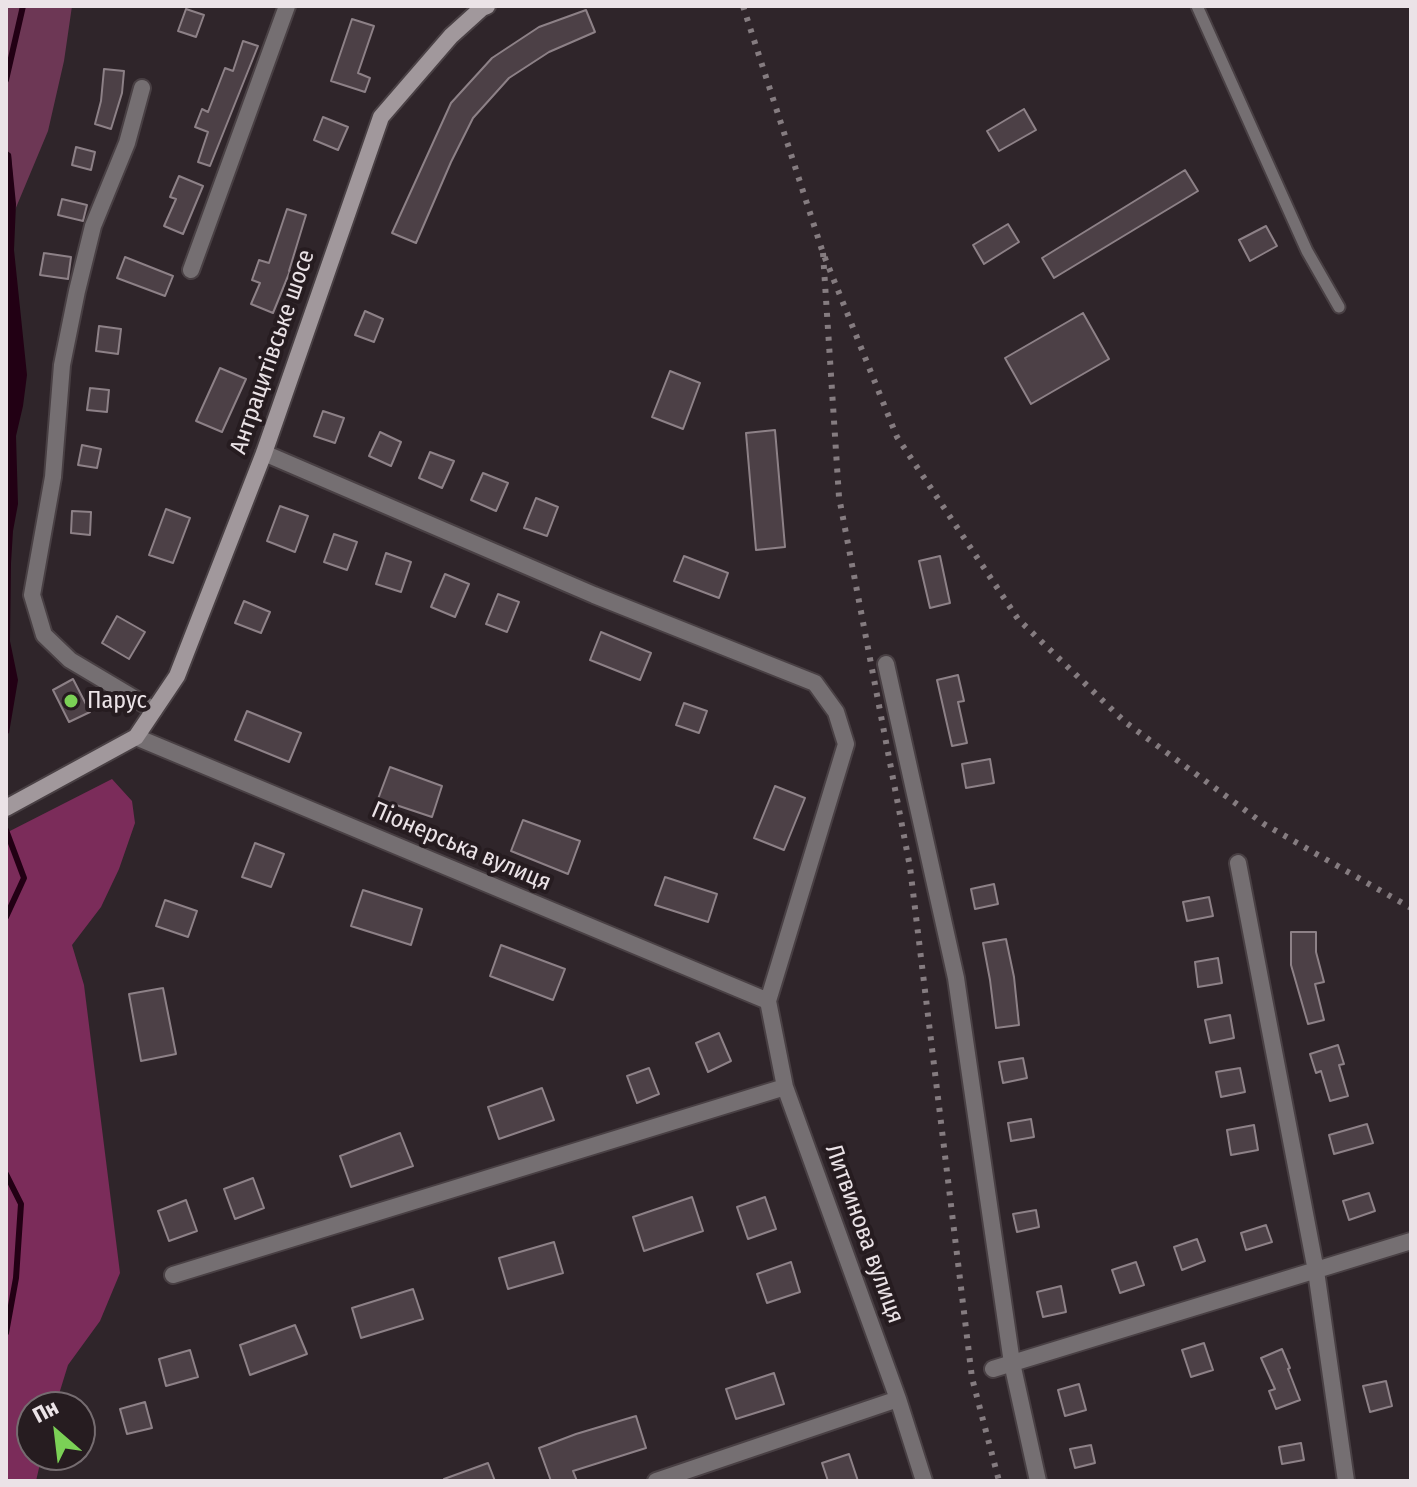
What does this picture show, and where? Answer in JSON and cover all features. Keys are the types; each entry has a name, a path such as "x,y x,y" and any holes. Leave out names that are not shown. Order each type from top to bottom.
{"main road":[{"name":"Антрацитівське шосе","path":"136,737 177,676 264,453 381,117 451,36 483,7"},
{"path":"6,808 136,737"}],"street":[{"path":"191,270 287,6"},
{"path":"142,88 127,143 93,226 77,291 62,365 53,477 32,595 44,635 70,660 154,710"},
{"path":"264,453 594,595 815,683 836,712 846,744 768,1001"},
{"path":"886,664 956,978 1012,1363 1038,1481"},
{"name":"Піонерська вулиця","path":"136,737 768,1001"},
{"path":"1238,863 1316,1271 1346,1481"},
{"name":"Литвинова вулиця","path":"768,1001 785,1087 898,1399 924,1481"},
{"path":"173,1275 785,1087"},
{"path":"993,1369 1411,1241"},
{"path":"656,1481 898,1399"}],"lane":[{"path":"1197,6 1307,251 1339,307"}],"shaded area":[{"path":"6,6 72,6 64,61 48,131 15,210 11,154 6,150"},
{"path":"6,150 11,154 16,204 14,250 27,375 16,436 18,504 11,563 10,641 18,680 9,733 6,735"},
{"path":"112,779 132,801 135,823 119,869 101,907 72,945 84,985 120,1273 100,1321 68,1365 60,1391 16,1391 16,1471 38,1471 36,1481 6,1481 6,833"}],"building":[{"path":"186,9 204,15 196,37 178,31"},
{"path":"586,10 595,32 549,52 509,78 473,118 416,243 392,233 451,103 492,58 539,27"},
{"path":"352,19 374,26 358,73 370,78 365,92 331,81"},
{"path":"243,41 258,46 210,166 198,162 208,132 195,127 202,109 208,112 225,68 233,71"},
{"path":"104,69 124,71 122,93 111,129 95,124"},
{"path":"1024,109 1036,130 999,151 987,131"},
{"path":"323,117 348,127 338,150 314,140"},
{"path":"76,147 95,152 91,170 72,165"},
{"path":"1185,170 1198,191 1054,278 1042,258"},
{"path":"179,176 203,186 183,234 164,226 176,199 170,197"},
{"path":"62,199 87,205 83,221 58,215"},
{"path":"287,209 306,215 290,271 273,313 251,304 260,283 252,280 259,260 269,263"},
{"path":"1008,224 1019,242 984,264 973,245"},
{"path":"1266,226 1277,246 1250,261 1239,240"},
{"path":"44,253 71,257 68,279 40,275"},
{"path":"125,257 173,276 165,296 117,278"},
{"path":"365,311 383,319 374,342 355,335"},
{"path":"1083,313 1109,359 1031,404 1005,358"},
{"path":"99,326 121,329 118,354 96,351"},
{"path":"220,368 246,379 222,432 196,421"},
{"path":"670,371 700,383 683,429 652,417"},
{"path":"90,388 109,390 107,412 87,410"},
{"path":"323,411 344,418 335,443 314,436"},
{"path":"775,430 785,547 756,550 746,433"},
{"path":"380,432 401,442 391,466 369,456"},
{"path":"82,445 101,449 97,468 78,465"},
{"path":"430,452 454,461 442,488 419,478"},
{"path":"483,473 508,483 496,511 471,500"},
{"path":"536,498 558,507 547,536 524,528"},
{"path":"280,506 308,516 295,552 267,541"},
{"path":"166,509 190,518 173,563 149,555"},
{"path":"72,511 91,512 90,535 71,533"},
{"path":"334,534 357,542 347,570 324,562"},
{"path":"386,553 411,562 401,592 376,584"},
{"path":"684,556 728,573 719,598 674,581"},
{"path":"940,556 950,603 930,608 919,561"},
{"path":"445,574 469,584 455,617 431,607"},
{"path":"498,594 519,602 507,632 486,624"},
{"path":"244,601 270,612 261,633 235,623"},
{"path":"117,616 145,632 129,659 102,643"},
{"path":"601,632 651,653 640,680 590,660"},
{"path":"958,675 964,701 958,702 967,743 952,746 937,680"},
{"name":"Парус","path":"73,679 90,712 69,722 53,690"},
{"path":"684,703 707,711 699,733 676,725"},
{"path":"247,711 301,733 289,762 235,740"},
{"path":"990,759 994,783 966,788 962,764"},
{"path":"390,767 442,786 432,817 378,799"},
{"path":"775,786 805,798 784,850 754,838"},
{"path":"523,820 580,841 568,874 511,851"},
{"path":"255,843 284,854 271,887 242,877"},
{"path":"665,877 717,894 708,922 655,905"},
{"path":"994,884 998,904 975,909 971,889"},
{"path":"363,890 422,909 411,945 351,926"},
{"path":"1209,897 1213,916 1187,921 1183,902"},
{"path":"165,900 197,911 188,937 156,926"},
{"path":"1291,932 1316,932 1316,952 1324,982 1315,984 1324,1020 1308,1024 1291,965"},
{"path":"1006,939 1019,1025 996,1028 983,943"},
{"path":"501,945 565,969 553,1000 490,976"},
{"path":"1218,958 1222,983 1198,987 1195,962"},
{"path":"163,988 176,1054 141,1061 129,994"},
{"path":"1230,1015 1234,1038 1210,1043 1205,1020"},
{"path":"719,1033 731,1061 708,1072 696,1043"},
{"path":"1338,1045 1344,1064 1339,1065 1348,1096 1330,1101 1321,1071 1316,1073 1310,1054"},
{"path":"1023,1058 1027,1078 1003,1083 999,1062"},
{"path":"649,1068 659,1094 637,1103 627,1076"},
{"path":"1240,1068 1245,1092 1221,1097 1216,1072"},
{"path":"542,1088 554,1120 499,1139 488,1107"},
{"path":"1031,1119 1034,1137 1011,1141 1008,1123"},
{"path":"1367,1124 1373,1143 1334,1154 1329,1135"},
{"path":"1254,1125 1258,1150 1231,1155 1227,1130"},
{"path":"400,1133 413,1166 351,1187 340,1156"},
{"path":"253,1178 264,1208 235,1219 224,1189"},
{"path":"1369,1193 1375,1211 1349,1220 1343,1201"},
{"path":"692,1197 703,1231 644,1251 633,1217"},
{"path":"765,1197 776,1229 748,1239 737,1207"},
{"path":"186,1200 197,1231 169,1241 158,1211"},
{"path":"1036,1210 1039,1227 1017,1232 1013,1214"},
{"path":"1266,1225 1272,1242 1246,1250 1241,1233"},
{"path":"1197,1239 1205,1261 1182,1270 1174,1247"},
{"path":"554,1242 563,1273 508,1289 499,1258"},
{"path":"791,1262 800,1292 767,1303 757,1274"},
{"path":"1136,1262 1144,1285 1120,1293 1112,1270"},
{"path":"1061,1286 1066,1312 1043,1317 1037,1292"},
{"path":"413,1289 423,1319 361,1338 352,1308"},
{"path":"295,1325 307,1354 250,1375 240,1345"},
{"path":"1204,1343 1213,1370 1191,1377 1182,1350"},
{"path":"1282,1349 1300,1400 1276,1409 1269,1391 1275,1389 1261,1358"},
{"path":"190,1350 198,1377 166,1386 159,1359"},
{"path":"774,1373 784,1404 736,1419 726,1389"},
{"path":"1386,1381 1392,1406 1370,1412 1363,1386"},
{"path":"1079,1384 1086,1410 1065,1416 1058,1390"},
{"path":"145,1402 152,1428 127,1434 120,1409"},
{"path":"636,1416 646,1448 573,1471 577,1481 551,1481 539,1448"},
{"path":"1301,1443 1304,1460 1282,1464 1279,1447"},
{"path":"1091,1445 1095,1463 1075,1468 1070,1449"},
{"path":"849,1454 858,1481 828,1481 822,1463"},
{"path":"488,1463 495,1481 444,1481 444,1479"}],"waterway":[{"path":"6,80 23,6"},
{"path":"6,830 24,878 6,917"},
{"path":"6,1174 21,1204 16,1278 6,1333"}],"railway":[{"path":"743,6 823,253 897,437 1018,619 1125,722 1264,824 1411,908"},
{"path":"823,253 839,497 910,867 972,1378 999,1481"}],"place":[{"name":"Парус","path":"71,701"}]}
